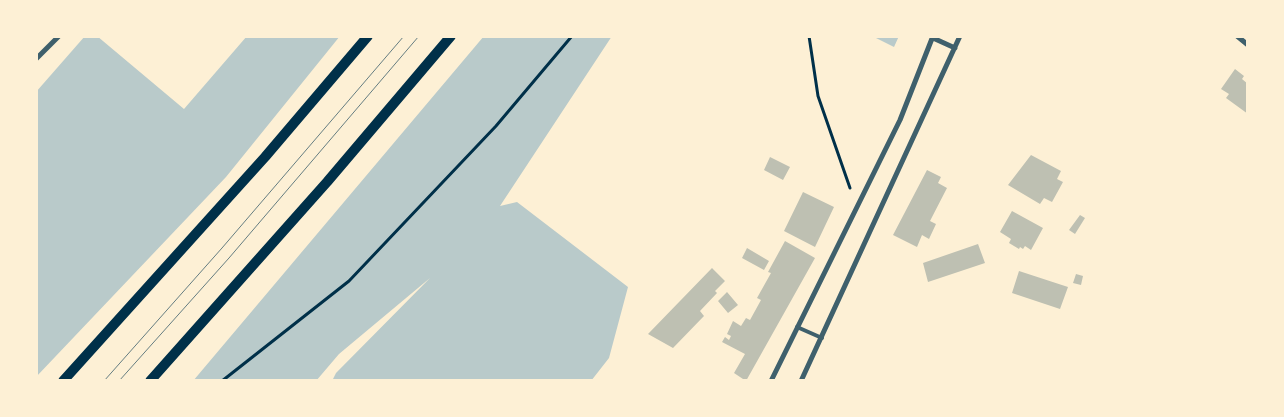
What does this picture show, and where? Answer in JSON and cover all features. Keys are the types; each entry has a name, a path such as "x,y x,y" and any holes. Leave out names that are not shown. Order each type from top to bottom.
{"main road":[{"path":"63,381 265,158 368,36"},
{"path":"150,381 321,188 451,36"}],"street":[{"path":"36,59 59,36"},
{"path":"801,381 960,36"},
{"path":"1237,36 1248,45"},
{"path":"771,381 852,221 896,128 933,37 955,48"}],"lane":[{"path":"797,327 822,338"}],"path":[{"path":"222,381 350,281 496,126 572,36"},
{"path":"809,36 818,96 850,188"}],"shaded area":[{"path":"85,36 97,36 184,109 247,36 340,36 226,177 36,377 36,92"},
{"path":"484,36 612,36 500,206 517,202 628,287 609,358 591,381 332,381 336,373 430,278 339,354 316,381 193,381"},
{"path":"872,36 899,36 894,47"}],"building":[{"path":"1235,69 1244,76 1242,79 1248,84 1248,114 1226,98 1229,94 1221,89"},
{"path":"1031,155 1061,171 1057,179 1063,182 1052,202 1044,198 1040,204 1008,185"},
{"path":"770,157 790,167 783,180 764,170"},
{"path":"927,170 941,177 938,183 947,188 930,221 936,224 929,239 922,235 917,247 893,235"},
{"path":"803,192 834,207 815,247 784,231"},
{"path":"1012,211 1043,228 1031,250 1025,246 1023,249 1020,247 1019,249 1009,243 1011,239 1000,232"},
{"path":"1080,215 1085,218 1075,234 1069,230"},
{"path":"785,241 815,258 746,381 734,373 745,354 722,342 725,337 729,340 731,336 727,334 733,321 741,326 746,318 750,320 761,300 757,298 771,273 768,272"},
{"path":"978,244 985,263 928,282 923,263"},
{"path":"747,248 769,261 764,270 742,258"},
{"path":"712,268 725,281 715,291 717,293 700,311 704,316 673,348 648,334"},
{"path":"1019,271 1068,287 1060,309 1012,293"},
{"path":"1076,274 1083,276 1081,285 1073,283"},
{"path":"727,292 738,305 728,313 718,301"}],"tram line":[{"path":"104,381 222,248 404,36"},
{"path":"119,381 229,258 419,36"}]}
